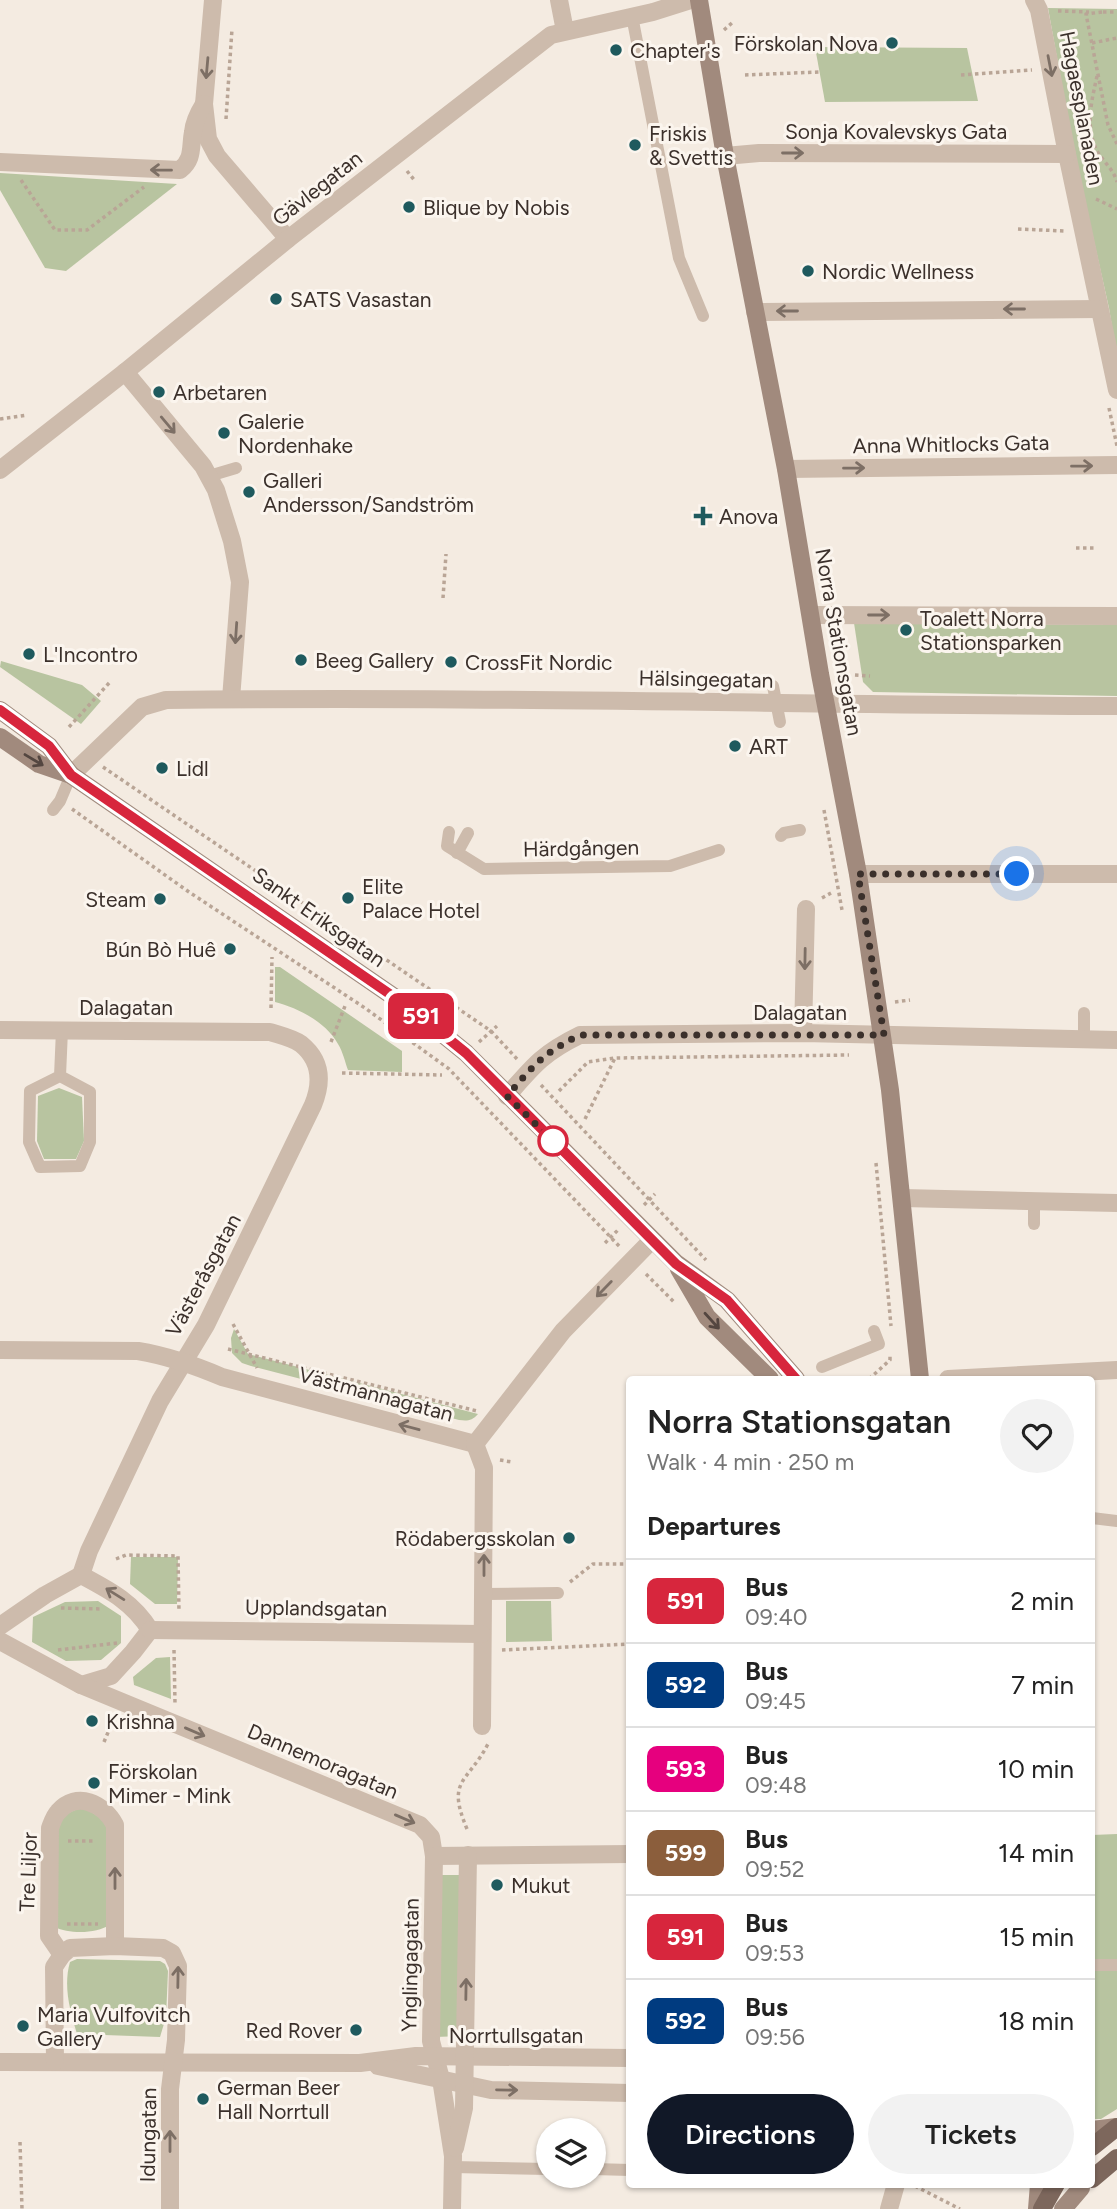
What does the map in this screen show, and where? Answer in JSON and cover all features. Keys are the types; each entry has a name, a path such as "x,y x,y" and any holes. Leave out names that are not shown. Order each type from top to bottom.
{"main road":[{"path":"1095,2145 1117,2127"},
{"path":"1095,2174 1117,2158"},
{"path":"1040,2209 1053,2188"}],"street":[{"path":"213,0 204,104 208,139 217,156 288,239"},
{"path":"559,0 565,31"},
{"name":"Gävlegatan","path":"3,462 125,372 288,239 551,35 691,0"},
{"name":"Norra Stationsgatan","path":"699,0 725,156 786,469 884,1035 920,1376"},
{"name":"Hagaesplanaden","path":"1037,5 1066,154 1091,309 1117,390"},
{"path":"5,162 180,170 187,165 191,156 193,129 204,104"},
{"name":"Sonja Kovalevskys Gata","path":"725,156 759,153 1066,154"},
{"path":"755,312 1091,309"},
{"path":"125,372 203,466 216,490 232,541 240,582 232,699"},
{"name":"Anna Whitlocks Gata","path":"786,469 1115,466"},
{"path":"811,615 1117,616"},
{"name":"Hälsingegatan","path":"71,775 142,707 166,699 775,694 825,705 1117,706"},
{"name":"Sankt Eriksgatan","path":"0,710 49,746 71,775"},
{"name":"Sankt Eriksgatan","path":"0,737 39,764 71,775 413,1010 466,1053 676,1264 727,1300 793,1376"},
{"path":"858,874 1117,874"},
{"path":"803,1034 806,909"},
{"name":"Dalagatan","path":"0,1030 251,1030"},
{"name":"Västeråsgatan","path":"81,1575 95,1538 160,1401 206,1325 320,1088 319,1073 313,1057 300,1042 270,1032 251,1030"},
{"name":"Dalagatan","path":"507,1096 542,1057 553,1048 580,1035 803,1034 1117,1040"},
{"path":"903,1198 1117,1203"},
{"name":"Västmannagatan","path":"0,1350 138,1351 183,1360 222,1377 475,1444 563,1331 652,1240"},
{"name":"Sankt Eriksgatan","path":"676,1264 707,1317 767,1376"},
{"path":"1004,1376 1117,1370"},
{"path":"475,1444 484,1468 481,1726"},
{"path":"0,1626 45,1595 81,1575 119,1596 140,1613 150,1630 111,1676 82,1685"},
{"name":"Upplandsgatan","path":"150,1630 482,1634"},
{"name":"Dannemoragatan","path":"0,1641 82,1685 420,1825 431,1837 434,1856"},
{"name":"Tre Liljor","path":"62,1955 49,1936 50,1828 57,1812 71,1802 88,1802 100,1806 108,1812 115,1825 115,1946"},
{"path":"434,1856 626,1854"},
{"name":"Ynglingagatan","path":"434,1856 431,2041 441,2079 453,2162 452,2209"},
{"name":"Ynglingagatan","path":"453,2162 464,2108 468,1856"},
{"path":"55,2062 54,1967 70,1948 115,1946 163,1948 172,1953 178,1966 173,2062"},
{"name":"Norrtullsgatan","path":"0,2062 360,2063 416,2056 618,2053"},
{"name":"Idungatan","path":"170,2209 170,2089 173,2062"},
{"name":"Norrtullsgatan","path":"360,2063 491,2090 626,2092"},
{"path":"1095,2130 1117,2127"},
{"path":"1039,2188 1040,2209"},
{"path":"1063,2209 1080,2188"}],"lane":[{"path":"632,16 679,258 703,316"},
{"path":"209,476 236,468"},
{"path":"775,694 780,722"},
{"path":"57,805 71,775"},
{"path":"781,836 800,830"},
{"path":"449,832 452,850"},
{"path":"452,850 468,833"},
{"name":"Härdgången","path":"452,850 484,869 670,866 719,849"},
{"path":"1084,1013 1084,1040"},
{"path":"60,1076 62,1030"},
{"path":"60,1076 90,1092 90,1142 80,1166 40,1167 29,1142 30,1091 60,1076"},
{"path":"1034,1202 1034,1224"},
{"path":"822,1367 879,1344 874,1331"},
{"path":"1095,1518 1117,1521"},
{"path":"484,1594 558,1593"},
{"path":"1095,1965 1117,1965"},
{"path":"453,2162 536,2168"},
{"path":"606,2169 626,2170"}],"path":[{"path":"1037,5 1117,12"},
{"path":"1102,12 1086,14 1108,125 1117,144"},
{"path":"226,124 232,27"},
{"path":"1091,43 1117,38"},
{"path":"961,75 1030,71"},
{"path":"745,75 819,72"},
{"path":"1098,74 1089,116 1096,149 1114,172 1117,182"},
{"path":"5,162 55,230 87,230 165,171"},
{"path":"407,172 415,181"},
{"path":"1018,229 1074,230"},
{"path":"0,419 27,415"},
{"path":"1076,548 1097,548"},
{"path":"443,598 446,554"},
{"path":"855,675 870,676"},
{"path":"69,727 110,682"},
{"path":"57,805 365,1008 449,1069 677,1305"},
{"path":"824,805 844,919"},
{"path":"271,1009 272,957"},
{"path":"331,1042 345,1006"},
{"name":"Dalagatan","path":"559,1091 588,1062 615,1058 852,1055"},
{"path":"585,1119 615,1058"},
{"path":"342,1073 442,1075"},
{"path":"875,1151 892,1331"},
{"path":"650,1199 655,1194"},
{"path":"605,1243 611,1237"},
{"path":"233,1324 259,1371"},
{"path":"228,1349 484,1413"},
{"path":"283,1370 285,1362"},
{"path":"402,1409 406,1393"},
{"path":"499,1460 512,1462"},
{"path":"116,1559 126,1555 178,1556 179,1612"},
{"path":"558,1593 593,1564 626,1564"},
{"path":"45,1595 51,1608 111,1609 119,1596"},
{"path":"42,1665 49,1651 121,1643 133,1652"},
{"path":"508,1650 626,1644"},
{"path":"174,1650 174,1698"},
{"path":"104,1742 115,1716"},
{"path":"467,1829 457,1800 459,1784 480,1759 488,1744"},
{"path":"61,1841 104,1841"},
{"path":"62,1924 102,1924"},
{"path":"20,2142 22,2209"},
{"path":"898,2194 960,2209"}],"green space":[{"path":"1048,8 1117,9 1117,357 1109,308 1074,152"},
{"path":"815,47 967,48 978,101 825,102"},
{"path":"0,173 177,184 66,271 45,268 0,190"},
{"path":"854,623 1117,625 1117,696 873,692 863,682"},
{"path":"1,661 82,685 101,701 81,724 0,667"},
{"path":"275,967 280,967 402,1051 402,1072 348,1070 340,1047 326,1029 302,1012 275,1002"},
{"path":"59,1088 82,1097 84,1141 76,1159 44,1159 37,1141 38,1096"},
{"path":"234,1329 248,1354 478,1414 469,1420 459,1420 242,1363 232,1353 231,1338"},
{"path":"131,1557 178,1557 177,1604 155,1604 130,1584"},
{"path":"98,1601 121,1616 121,1643 101,1660 66,1661 32,1642 33,1617 65,1602"},
{"path":"506,1601 551,1601 552,1641 506,1642"},
{"path":"170,1657 171,1699 134,1685 133,1677 156,1658"},
{"path":"85,1808 104,1820 110,1838 109,1925 97,1930 75,1932 55,1927 55,1842 63,1818"},
{"path":"1117,1834 1117,2109 1101,2119 1095,2119 1095,1835"},
{"path":"437,1875 464,1875 462,2036 435,2037"},
{"path":"77,1959 160,1961 165,1964 168,1971 166,2017 160,2037 77,2034 67,1980 70,1962"}],"bus line":[{"name":"591","path":"0,710 49,746 71,775 413,1010 466,1053 676,1264 727,1300 793,1376"}],"place":[{"name":"Förskolan Nova","path":"892,43"},
{"name":"Chapter's","path":"616,50"},
{"name":"Friskis & Svettis","path":"635,145"},
{"name":"Blique by Nobis","path":"409,207"},
{"name":"Nordic Wellness","path":"808,271"},
{"name":"SATS Vasastan","path":"276,299"},
{"name":"Arbetaren","path":"159,392"},
{"name":"Galerie Nordenhake","path":"224,433"},
{"name":"Galleri Andersson/Sandström","path":"249,492"},
{"name":"Anova","path":"703,516"},
{"name":"Toalett Norra Stationsparken","path":"906,630"},
{"name":"L'Incontro","path":"29,654"},
{"name":"Beeg Gallery","path":"301,660"},
{"name":"CrossFit Nordic","path":"451,662"},
{"name":"ART","path":"735,746"},
{"name":"Lidl","path":"162,768"},
{"name":"Elite Palace Hotel","path":"348,898"},
{"name":"Steam","path":"160,899"},
{"name":"Bún Bò Huê","path":"230,949"},
{"name":"Rödabergsskolan","path":"569,1538"},
{"name":"Krishna","path":"92,1721"},
{"name":"Förskolan Mimer - Mink","path":"94,1783"},
{"name":"Mukut","path":"497,1885"},
{"name":"Maria Vulfovitch Gallery","path":"23,2026"},
{"name":"Red Rover","path":"356,2030"},
{"name":"German Beer Hall Norrtull","path":"203,2099"}],"route":[{"path":"553,1141 507,1096 553,1048 580,1035 884,1035 858,874 1017,874"}]}
